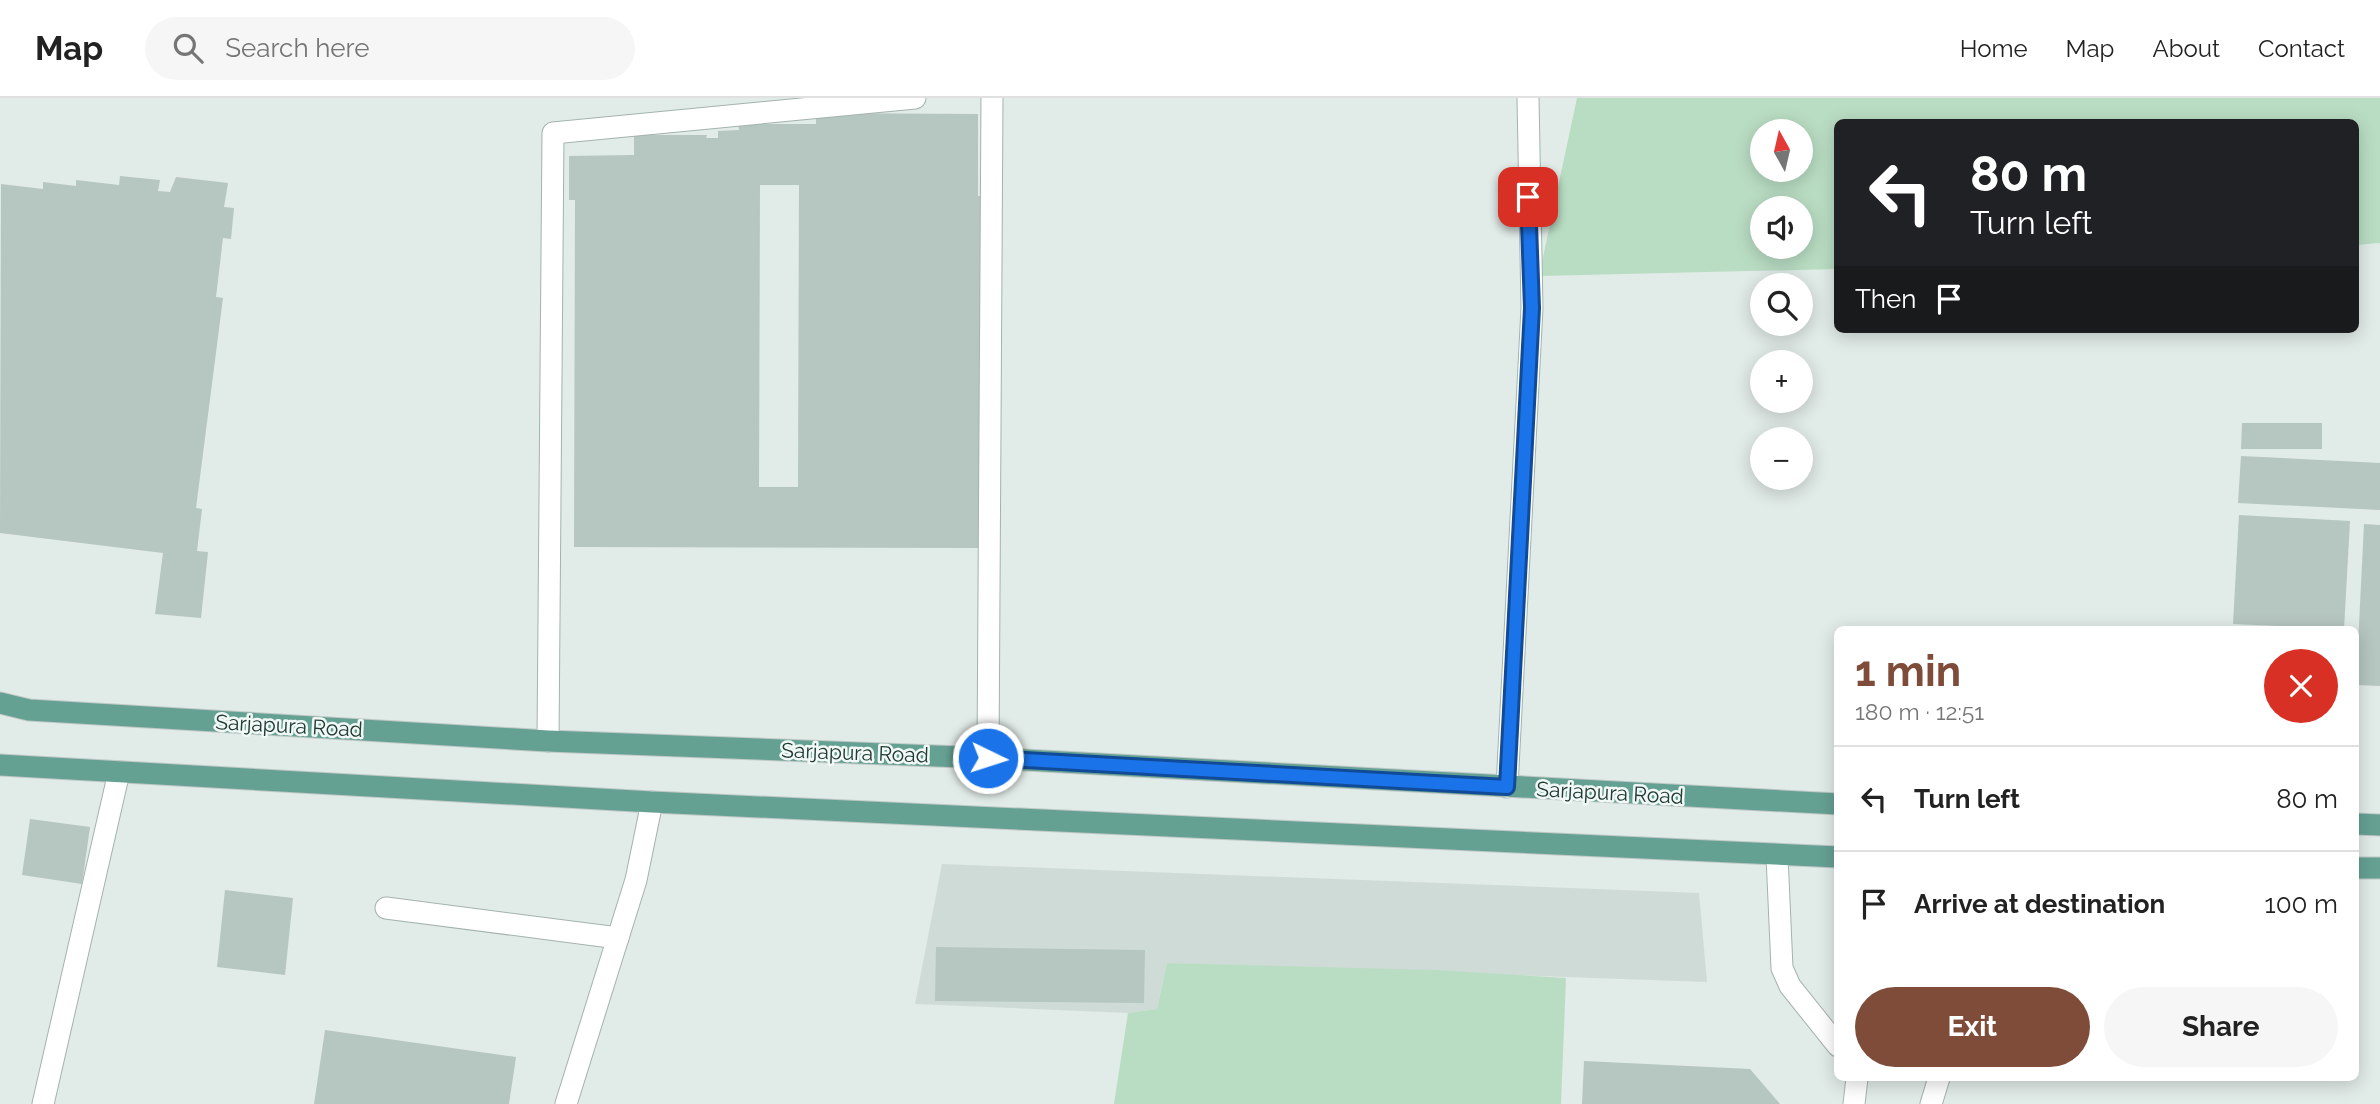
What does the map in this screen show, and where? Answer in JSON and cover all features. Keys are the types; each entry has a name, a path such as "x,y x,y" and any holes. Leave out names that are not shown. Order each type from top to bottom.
{"main road":[{"name":"Sarjapura Road","path":"0,703 29,710 548,741 988,758 1834,804"},
{"path":"0,765 652,802 1053,818 1834,857"},
{"path":"2359,824 2380,825"},
{"path":"2359,867 2380,868"}],"street":[{"path":"548,741 553,133 915,98"},
{"path":"988,758 992,98"},
{"path":"1507,787 1532,308 1528,98"},
{"path":"43,1104 119,772"},
{"path":"566,1104 636,880 652,802"},
{"path":"1777,856 1782,968 1797,997 1834,1041"},
{"path":"386,908 618,938"},
{"path":"1854,1104 1857,1081"},
{"path":"1931,1104 1938,1081"}],"shaded area":[{"path":"942,864 1699,893 1707,982 1167,963 1157,1009 1128,1013 915,1004"}],"green space":[{"path":"1577,98 2380,98 2380,243 2359,245 2359,119 1834,119 1834,269 1539,276"},
{"path":"1167,963 1435,970 1566,978 1561,1104 1114,1104 1128,1013 1157,1009"}],"building":[{"path":"816,113 978,114 978,196 983,196 981,548 574,547 575,200 569,200 569,156 634,155 634,135 707,135 706,138 718,138 718,131 739,130 738,124 816,124","holes":["760,185 799,185 798,487 759,487"]},
{"path":"120,176 160,180 158,191 170,192 176,177 228,183 224,207 234,208 231,239 223,238 216,297 223,298 196,508 202,509 197,551 208,552 201,618 155,614 163,553 0,533 1,184 43,189 43,182 76,186 76,180 119,185"},
{"path":"2242,423 2322,423 2322,449 2241,449"},
{"path":"2241,456 2380,463 2380,510 2238,503"},
{"path":"2239,515 2350,521 2344,626 2233,624"},
{"path":"2364,524 2380,525 2380,686 2359,685"},
{"path":"30,819 90,827 82,884 22,875"},
{"path":"225,890 293,898 285,975 217,967"},
{"path":"936,947 1145,950 1144,1003 935,1001"},
{"path":"325,1030 516,1057 509,1104 314,1104"},
{"path":"1584,1061 1750,1069 1780,1104 1582,1104"}],"route":[{"path":"988,758 1507,787 1532,308 1528,197"}]}
